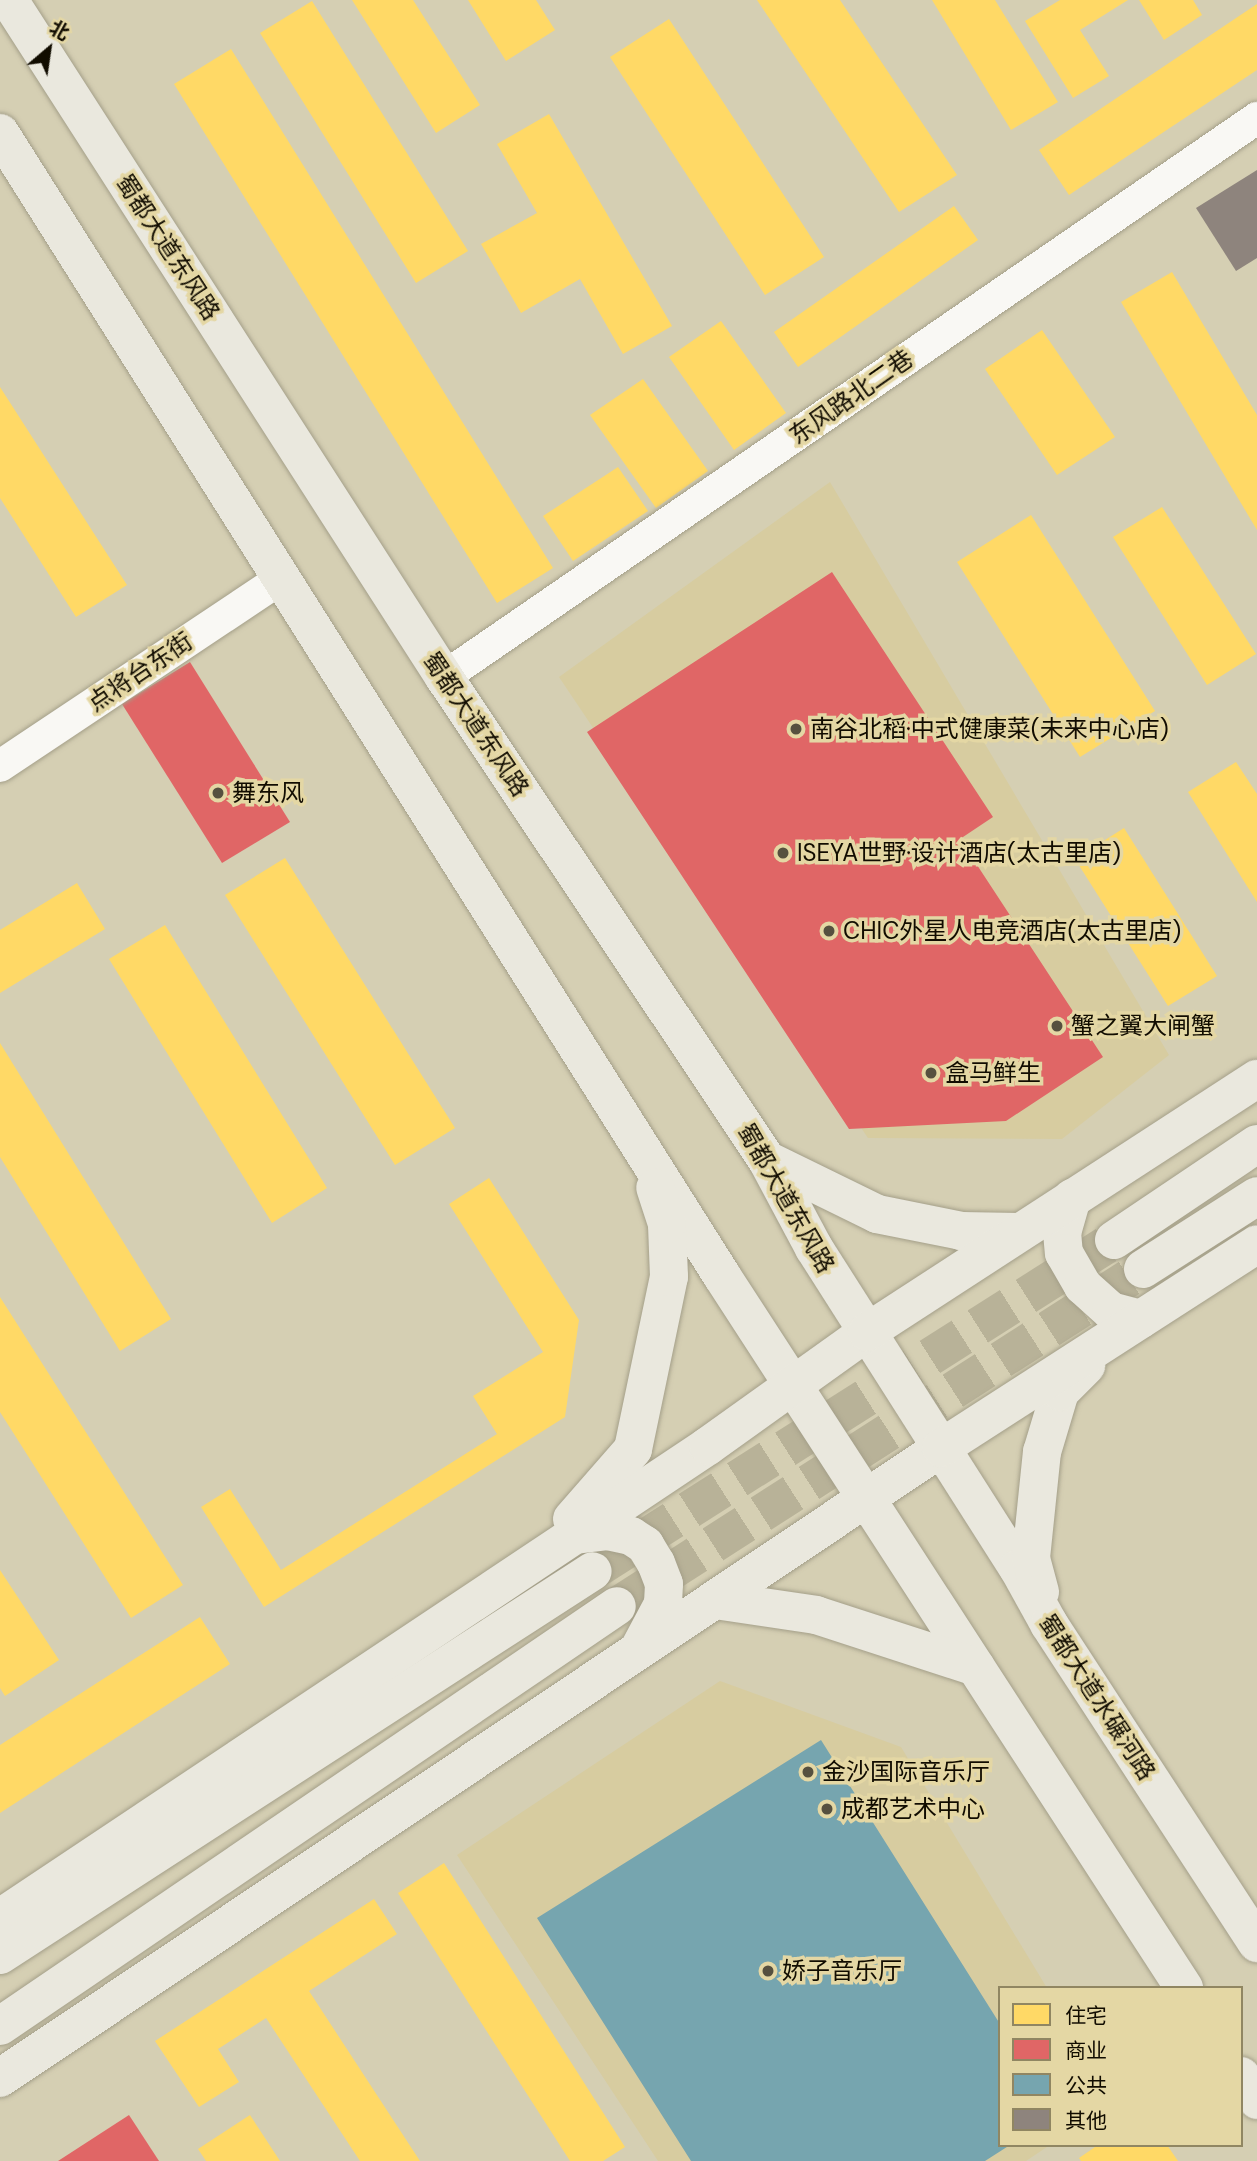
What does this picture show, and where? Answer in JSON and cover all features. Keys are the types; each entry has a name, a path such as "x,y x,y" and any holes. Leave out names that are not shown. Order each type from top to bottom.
{"main road":[{"name":"蜀都大道东风路","path":"9,0 444,677 767,1160 814,1248 941,1448"},
{"path":"0,133 637,1140 1183,1986"},
{"path":"0,1918 575,1535 867,1332 1257,1079"},
{"path":"534,1560 633,1449 669,1277 667,1224 637,1140"},
{"path":"1114,1240 1257,1144"},
{"path":"767,1160 877,1214 961,1231 1019,1232"},
{"path":"1143,1269 1257,1196"},
{"path":"1072,1198 1062,1232 1064,1253 1083,1286 1131,1326"},
{"path":"0,2078 941,1448 1257,1244"},
{"path":"1049,1624 1031,1558 1042,1452 1060,1392 1131,1326"},
{"name":"蜀都大道水碾河路","path":"941,1448 1049,1624 1257,1943"},
{"path":"575,1535 607,1531 631,1536 645,1545 656,1563 664,1584 663,1604 638,1651"},
{"path":"0,1955 593,1571"},
{"path":"715,1600 816,1615 976,1667"},
{"path":"0,2026 617,1606"},
{"path":"1243,2079 1257,2100"}],"street":[{"name":"东风路北二巷","path":"444,677 1257,118"},
{"name":"点将台东街","path":"0,765 280,579"}],"shaded area":[{"path":"830,482 1169,1055 1062,1139 868,1138 559,677"},
{"name":"娇子音乐厅","path":"720,1681 901,1747 1046,1986 998,1986 998,2147 1047,2147 1026,2161 658,2161 457,1855"}],"building: 住宅":[{"path":"352,0 413,0 480,105 436,133"},
{"path":"468,0 536,0 555,30 506,61"},
{"path":"757,0 840,0 957,175 899,212"},
{"path":"932,0 995,0 1058,102 1011,130"},
{"path":"1060,0 1128,0 1080,30 1109,76 1073,98 1025,21"},
{"path":"1139,0 1193,0 1202,15 1164,40"},
{"path":"312,1 468,251 416,283 260,33"},
{"path":"1257,4 1257,70 1069,195 1039,150"},
{"path":"669,19 824,257 765,295 610,57"},
{"path":"231,49 553,568 497,603 174,84"},
{"path":"549,114 672,326 623,354 580,279 521,313 481,244 537,213 497,144"},
{"path":"954,206 978,240 798,367 774,332"},
{"path":"1172,272 1257,415 1257,530 1121,302"},
{"path":"721,321 786,413 734,450 669,357"},
{"path":"1042,330 1115,437 1057,475 985,369"},
{"path":"643,379 708,471 656,508 590,415"},
{"path":"0,387 127,585 76,617 0,498"},
{"path":"618,467 648,511 573,561 543,516"},
{"path":"1162,507 1256,654 1207,685 1113,537"},
{"path":"1031,515 1155,711 1080,757 957,562"},
{"path":"1236,762 1257,794 1257,902 1188,792"},
{"path":"1124,828 1217,976 1168,1006 1075,859"},
{"path":"285,858 455,1128 395,1165 225,895"},
{"path":"77,883 105,929 0,993 0,930"},
{"path":"165,925 327,1188 272,1223 109,959"},
{"path":"0,1043 171,1319 120,1351 0,1157"},
{"path":"489,1178 579,1320 565,1417 264,1607 201,1507 230,1489 281,1570 497,1434 473,1396 543,1352 449,1204"},
{"path":"0,1297 183,1585 131,1618 0,1412"},
{"path":"0,1570 59,1660 5,1696 0,1688"},
{"path":"200,1617 230,1664 0,1813 0,1745"},
{"path":"444,1863 625,2147 603,2161 570,2161 398,1893"},
{"path":"374,1899 397,1934 309,1991 420,2161 360,2161 266,2018 218,2049 239,2082 199,2107 155,2041"},
{"path":"250,2115 280,2161 206,2161 198,2149"},
{"path":"1095,2147 1168,2147 1178,2161 1081,2161 1079,2158"}],"building: 商业":[{"path":"832,572 993,817 960,839 1103,1057 1006,1121 849,1129 587,732"},
{"path":"190,662 290,822 222,863 122,704"},
{"path":"129,2115 159,2161 58,2161"}],"building: 公共":[{"name":"娇子音乐厅","path":"821,1740 998,2021 998,2147 1007,2147 985,2161 691,2161 537,1918"}],"building: 其他":[{"path":"1257,170 1257,258 1236,271 1196,208"}],"tunnel":[{"path":"593,1571 1114,1240"},
{"path":"617,1606 1143,1269"}],"place":[{"name":"南谷北稻·中式健康菜(未来中心店)","path":"796,729"},
{"name":"舞东风","path":"218,793"},
{"name":"ISEYA世野·设计酒店(太古里店)","path":"783,853"},
{"name":"CHIC外星人电竞酒店(太古里店)","path":"829,931"},
{"name":"蟹之翼大闸蟹","path":"1057,1026"},
{"name":"盒马鲜生","path":"931,1073"},
{"name":"金沙国际音乐厅","path":"808,1772"},
{"name":"成都艺术中心","path":"827,1809"},
{"name":"娇子音乐厅","path":"768,1971"}]}
